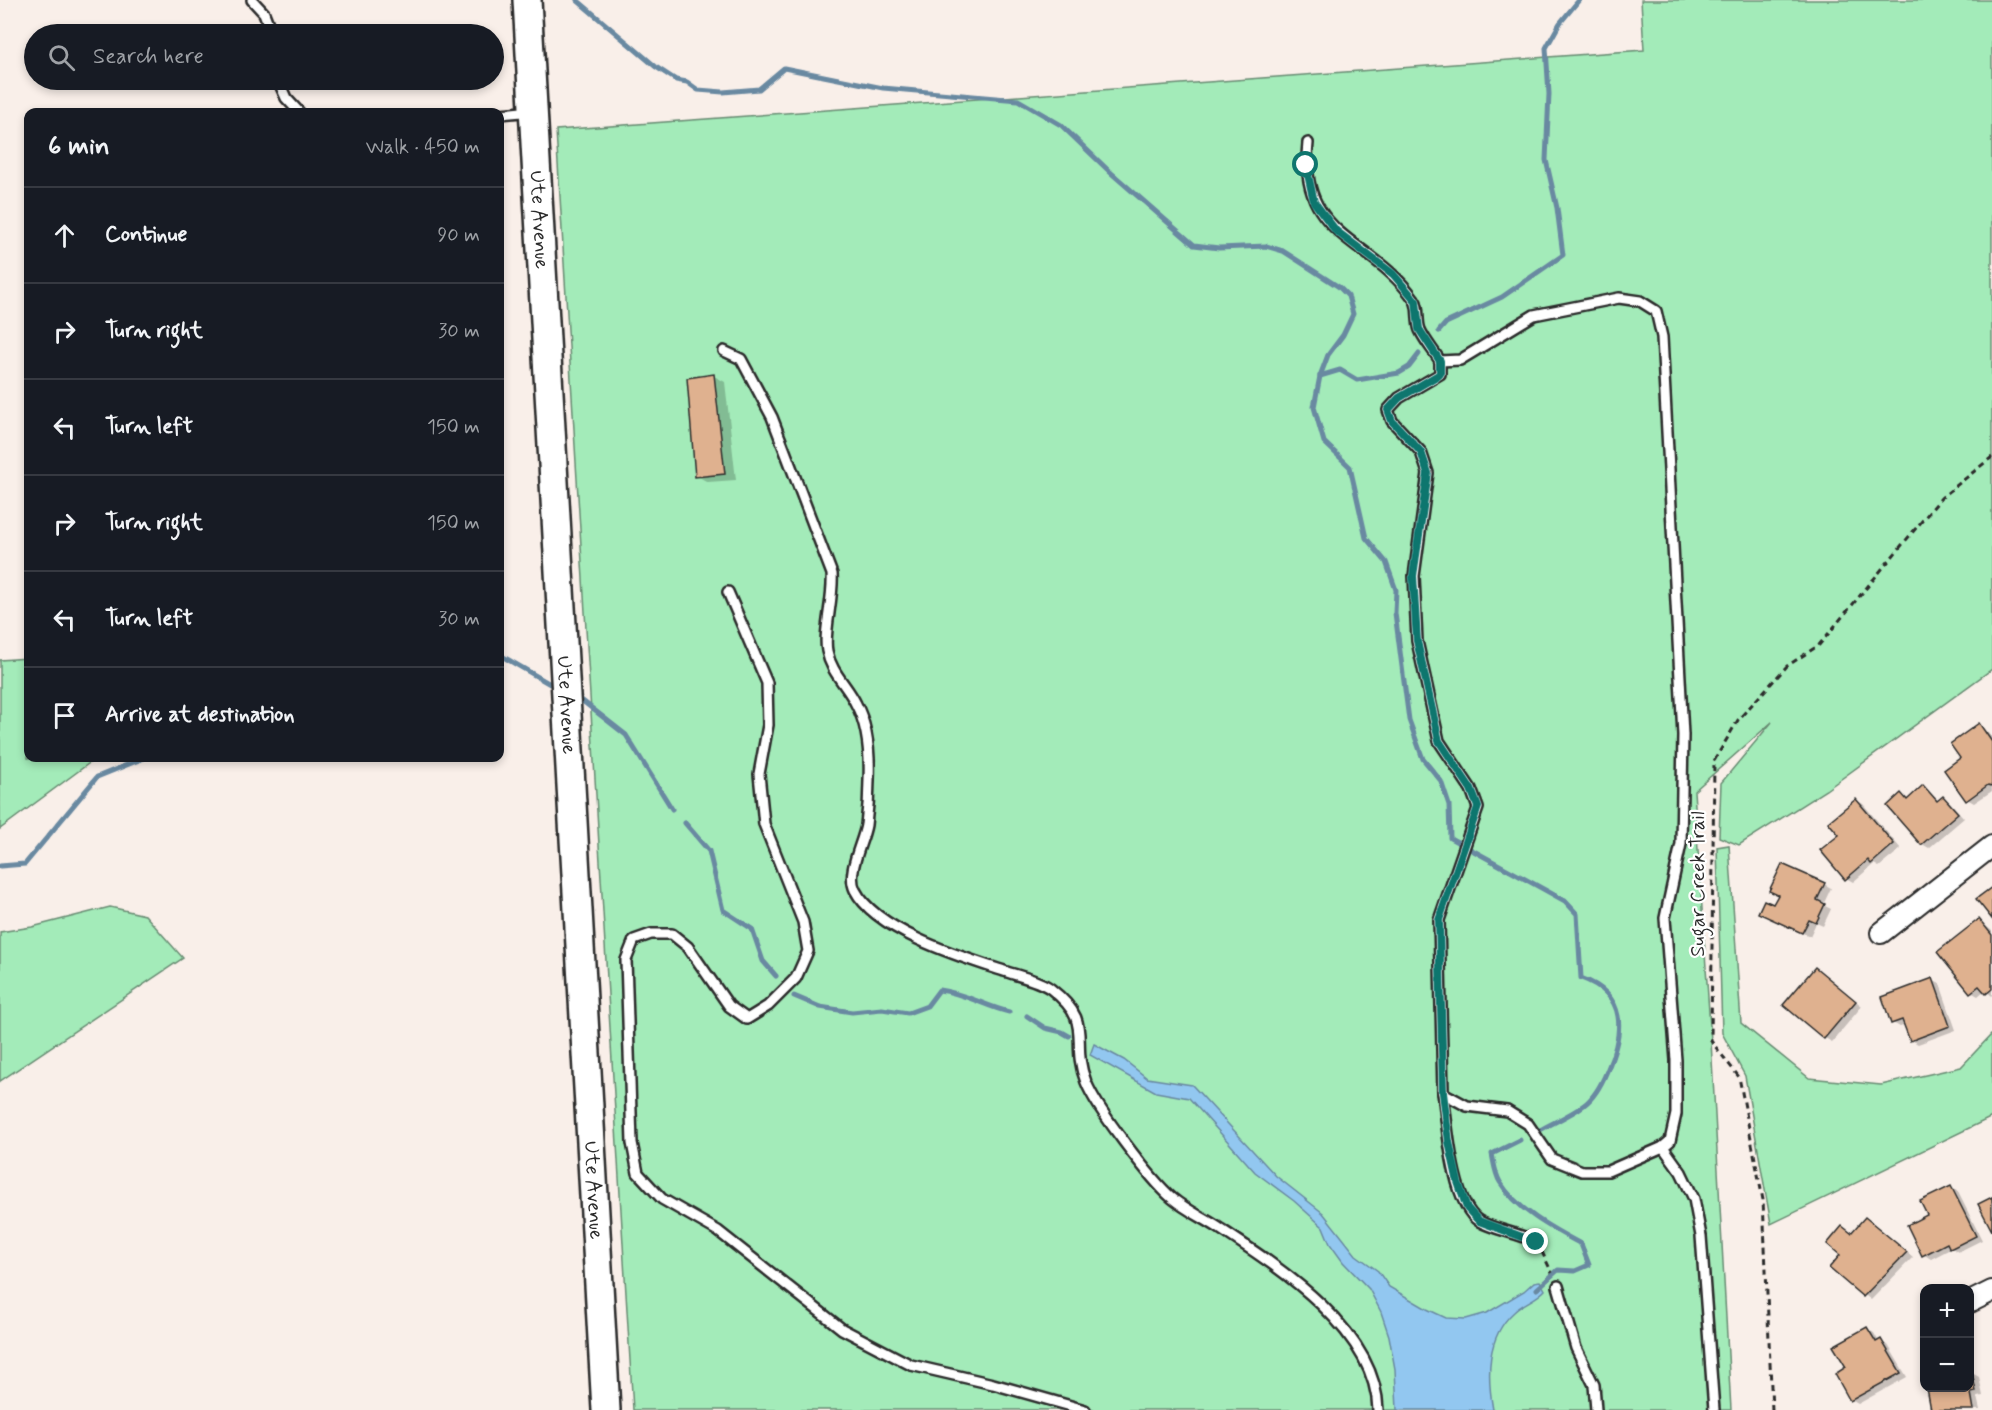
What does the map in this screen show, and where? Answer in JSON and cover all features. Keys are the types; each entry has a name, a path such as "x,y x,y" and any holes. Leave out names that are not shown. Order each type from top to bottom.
{"main road":[{"name":"Ute Avenue","path":"527,0 606,1410"}],"street":[{"path":"1881,933 1992,846"},
{"path":"1974,1300 1992,1292"}],"lane":[{"path":"252,0 264,13 268,24"},
{"path":"282,90 295,108"},
{"path":"504,114 534,111"},
{"path":"1308,143 1306,165 1314,202 1336,231 1393,274 1416,301 1419,329 1440,361 1440,374 1399,398 1388,410 1392,421 1421,452 1428,473 1413,576 1417,641 1439,741 1471,789 1478,807 1439,920 1443,1093 1458,1182 1467,1208 1479,1221 1536,1242"},
{"path":"1440,361 1460,360 1534,315 1619,298 1640,301 1656,311 1662,337 1683,735 1681,844 1665,918 1676,1060 1676,1114 1670,1141 1663,1147 1608,1171 1582,1171 1552,1159 1528,1124 1507,1111 1467,1107 1443,1093"},
{"path":"724,351 741,359 772,417 832,574 833,592 825,647 831,669 856,703 866,729 870,779 865,827 854,869 854,887 870,910 895,926 944,949 1048,987 1075,1011 1081,1032 1078,1055 1087,1083 1108,1119 1172,1197 1287,1276 1344,1328 1369,1366 1377,1392 1378,1410"},
{"path":"728,592 767,683 768,725 759,774 764,824 803,922 808,951 796,978 768,1006 747,1019 729,1006 688,947 672,934 651,934 634,940 626,960 632,1143 638,1173 662,1199 718,1230 842,1329 911,1365 993,1384 1085,1410"},
{"path":"1663,1147 1681,1172 1694,1199 1701,1236 1714,1410"},
{"path":"1558,1286 1576,1348 1594,1385 1596,1410"}],"path":[{"name":"Sugar Creek Trail","path":"1772,1410 1763,1200 1739,1077 1711,1041 1714,761 1738,720 1787,666 1819,645 1941,498 1992,457"},
{"path":"1536,1242 1558,1286"}],"green space":[{"path":"1641,0 1992,0 1992,669 1826,790 1739,845 1719,837 1721,783 1772,722 1694,791 1711,1041 1731,1410 633,1410 556,130 1644,50"},
{"path":"24,658 24,762 91,762 0,829 0,660"},
{"path":"1729,845 1741,1023 1809,1078 1881,1085 1961,1067 1992,1034 1992,1117 1771,1224 1745,1076 1722,1033 1717,847"},
{"path":"110,907 145,915 183,958 0,1081 0,932 32,927"}],"water":[{"path":"1094,1044 1124,1060 1147,1078 1192,1085 1276,1176 1323,1213 1356,1255 1378,1271 1389,1287 1427,1309 1446,1318 1466,1319 1487,1313 1524,1291 1534,1282 1540,1281 1545,1290 1514,1312 1498,1333 1493,1345 1490,1384 1493,1410 1397,1410 1395,1369 1389,1336 1381,1312 1369,1289 1343,1262 1330,1244 1323,1227 1294,1201 1255,1172 1189,1098 1156,1092 1090,1055"}],"building":[{"path":"714,374 725,474 695,477 687,378"},
{"path":"1979,723 1992,742 1992,786 1988,785 1966,801 1944,770 1960,758 1950,744"},
{"path":"1923,785 1937,801 1943,796 1958,813 1921,845 1887,806 1901,793 1907,800"},
{"path":"1856,799 1894,844 1871,864 1868,860 1845,880 1820,850 1839,835 1828,822"},
{"path":"1782,864 1825,883 1817,900 1825,904 1816,923 1809,920 1802,933 1758,913 1764,900 1773,904 1778,895 1769,891"},
{"path":"1992,887 1992,919 1976,899"},
{"path":"1979,919 1992,935 1992,989 1986,994 1979,986 1970,993 1937,952"},
{"path":"1815,967 1856,1001 1824,1039 1783,1005"},
{"path":"1933,978 1950,1026 1910,1041 1902,1020 1891,1024 1882,997"},
{"path":"1951,1186 1976,1236 1950,1249 1947,1243 1922,1256 1907,1225 1927,1215 1920,1201"},
{"path":"1992,1197 1992,1231 1978,1204"},
{"path":"1865,1217 1907,1252 1863,1297 1829,1268 1840,1255 1827,1244 1842,1226 1851,1233"},
{"path":"1867,1327 1876,1342 1881,1339 1901,1373 1850,1401 1835,1374 1846,1367 1833,1346"},
{"path":"1974,1382 1976,1392 1971,1393 1974,1410 1931,1410 1928,1392 1974,1392"}],"waterway":[{"path":"577,0 656,67 698,90 723,92 759,89 784,68 883,88 1018,100 1061,125 1109,171 1194,245 1219,248 1266,246 1283,251 1339,287 1348,296 1353,314 1343,335 1328,355 1320,376 1314,407 1324,442 1350,467 1366,538 1386,562 1396,590 1395,613 1409,720 1423,759 1441,781 1449,805 1450,838 1565,901 1577,914 1581,978 1596,985 1607,994 1618,1016 1619,1029 1613,1057 1595,1094 1579,1109 1540,1130"},
{"path":"1439,331 1446,323 1502,297 1563,255 1557,208 1546,160 1549,94 1546,48 1560,23 1579,0"},
{"path":"1320,376 1340,370 1357,380 1399,373 1409,367 1419,354"},
{"path":"504,657 550,684"},
{"path":"580,699 626,735 672,809"},
{"path":"0,866 25,864 97,777 134,762"},
{"path":"685,823 709,851 723,910 752,929 763,961 776,976"},
{"path":"794,996 820,1007 852,1012 882,1009 908,1013 927,1006 939,990 1009,1012"},
{"path":"1027,1016 1045,1028 1069,1036"},
{"path":"1520,1140 1492,1154 1500,1182 1526,1210 1581,1244 1589,1265 1575,1271 1558,1270 1537,1289"}],"route":[{"path":"1306,165 1314,202 1336,231 1393,274 1416,301 1419,329 1440,361 1440,374 1399,398 1388,410 1392,421 1421,452 1428,473 1413,576 1417,641 1439,741 1471,789 1478,807 1439,920 1443,1093 1449,1142 1458,1182 1467,1208 1479,1221 1520,1234 1536,1242"}]}
